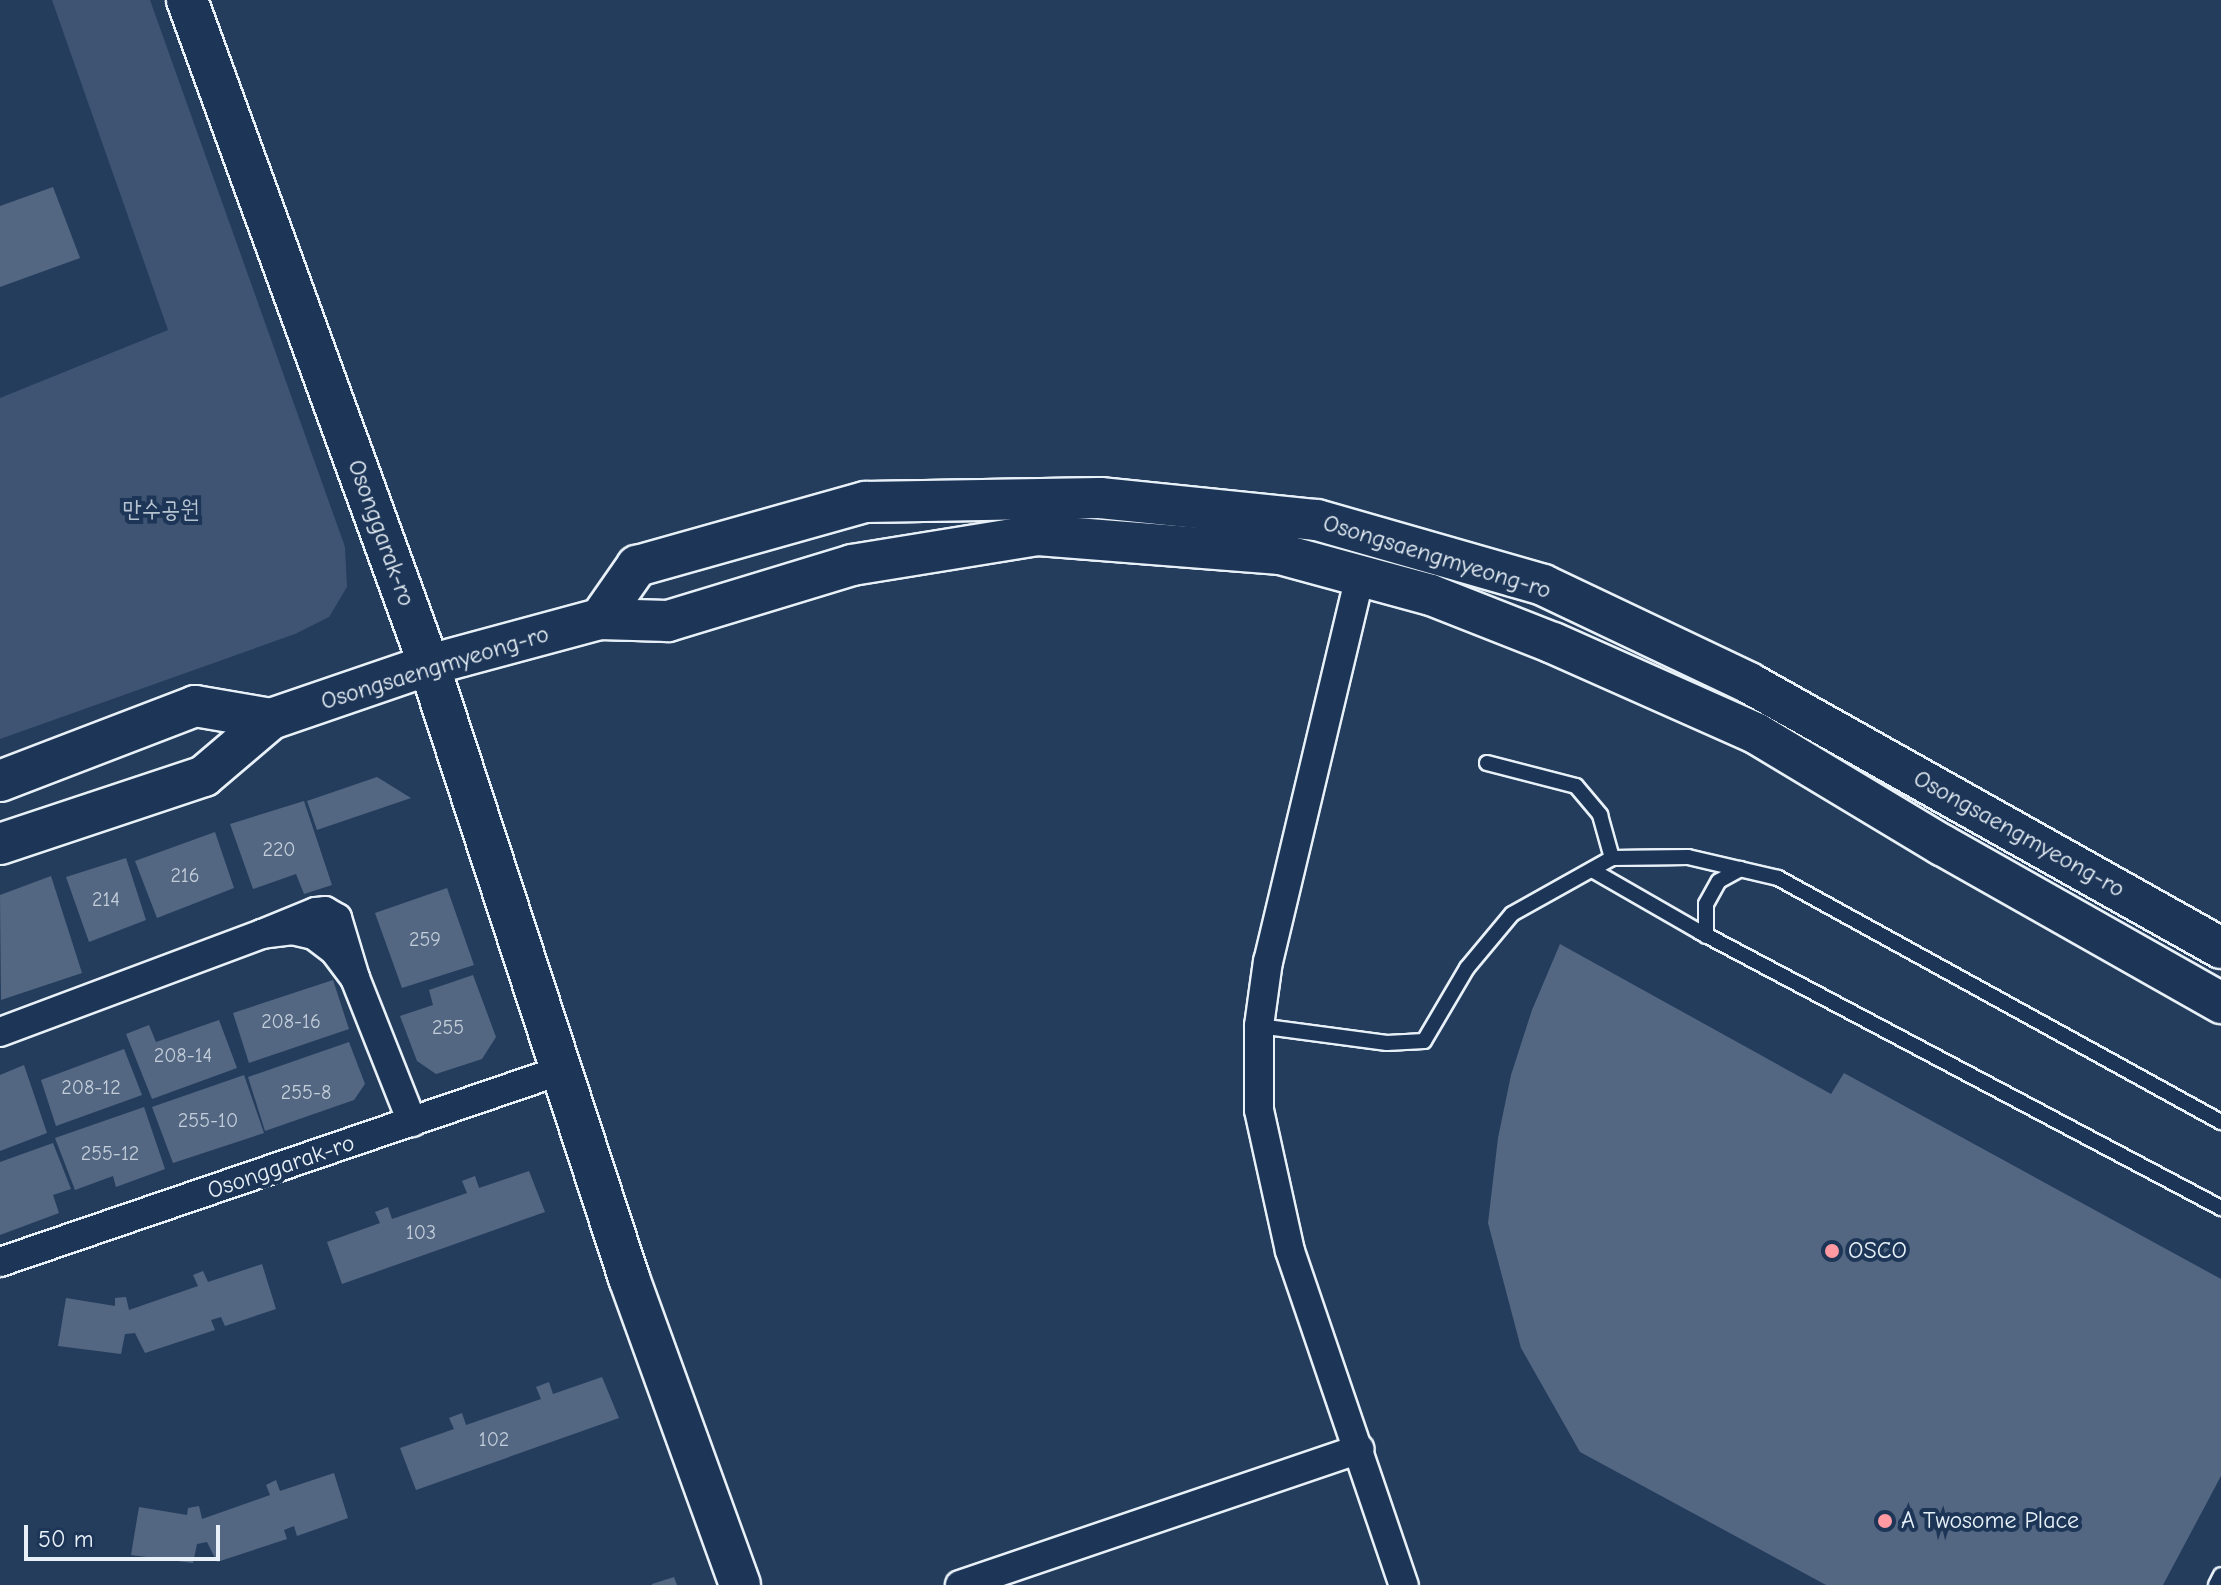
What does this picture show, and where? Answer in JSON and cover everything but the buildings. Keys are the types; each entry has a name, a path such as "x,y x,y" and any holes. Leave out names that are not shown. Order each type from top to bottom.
{"street":[{"name":"Osonggarak-ro","path":"187,0 429,665 629,1278 740,1585"},
{"name":"Osongsaengmyeong-ro","path":"600,619 637,566 865,502 1100,498 1317,520 1543,585 1749,683 2221,948"},
{"name":"Osongsaengmyeong-ro","path":"0,844 204,776 271,719 429,665 600,619 668,621 852,565 1038,535 1280,554 1431,595 1553,643 1757,734 1942,845 2221,1003"},
{"path":"1360,576 1268,961 1259,1026 1259,1110 1290,1251 1404,1585"},
{"name":"Osongsaengmyeong-ro","path":"0,781 195,706 271,719"},
{"path":"0,1032 316,912 332,913 341,925 355,978 412,1122"},
{"name":"Osonggarak-ro","path":"0,1262 562,1070"},
{"path":"960,1585 1360,1449"}],"lane":[{"path":"1487,763 1576,786 1600,815 1612,858"},
{"path":"1259,1026 1387,1043 1424,1041 1467,968 1512,914 1612,858 1688,857 1778,878 2221,1122"},
{"path":"1706,936 1706,904 1719,881 1741,869"},
{"path":"1592,870 1706,936 2221,1208"},
{"path":"2216,1585 2221,1575"}],"green space":[{"name":"만수공원","path":"52,0 150,0 345,547 347,587 329,617 295,634 0,739 0,398 168,330"}],"place":[{"name":"OSCO","path":"1832,1251"},
{"name":"A Twosome Place","path":"1885,1521"}]}
